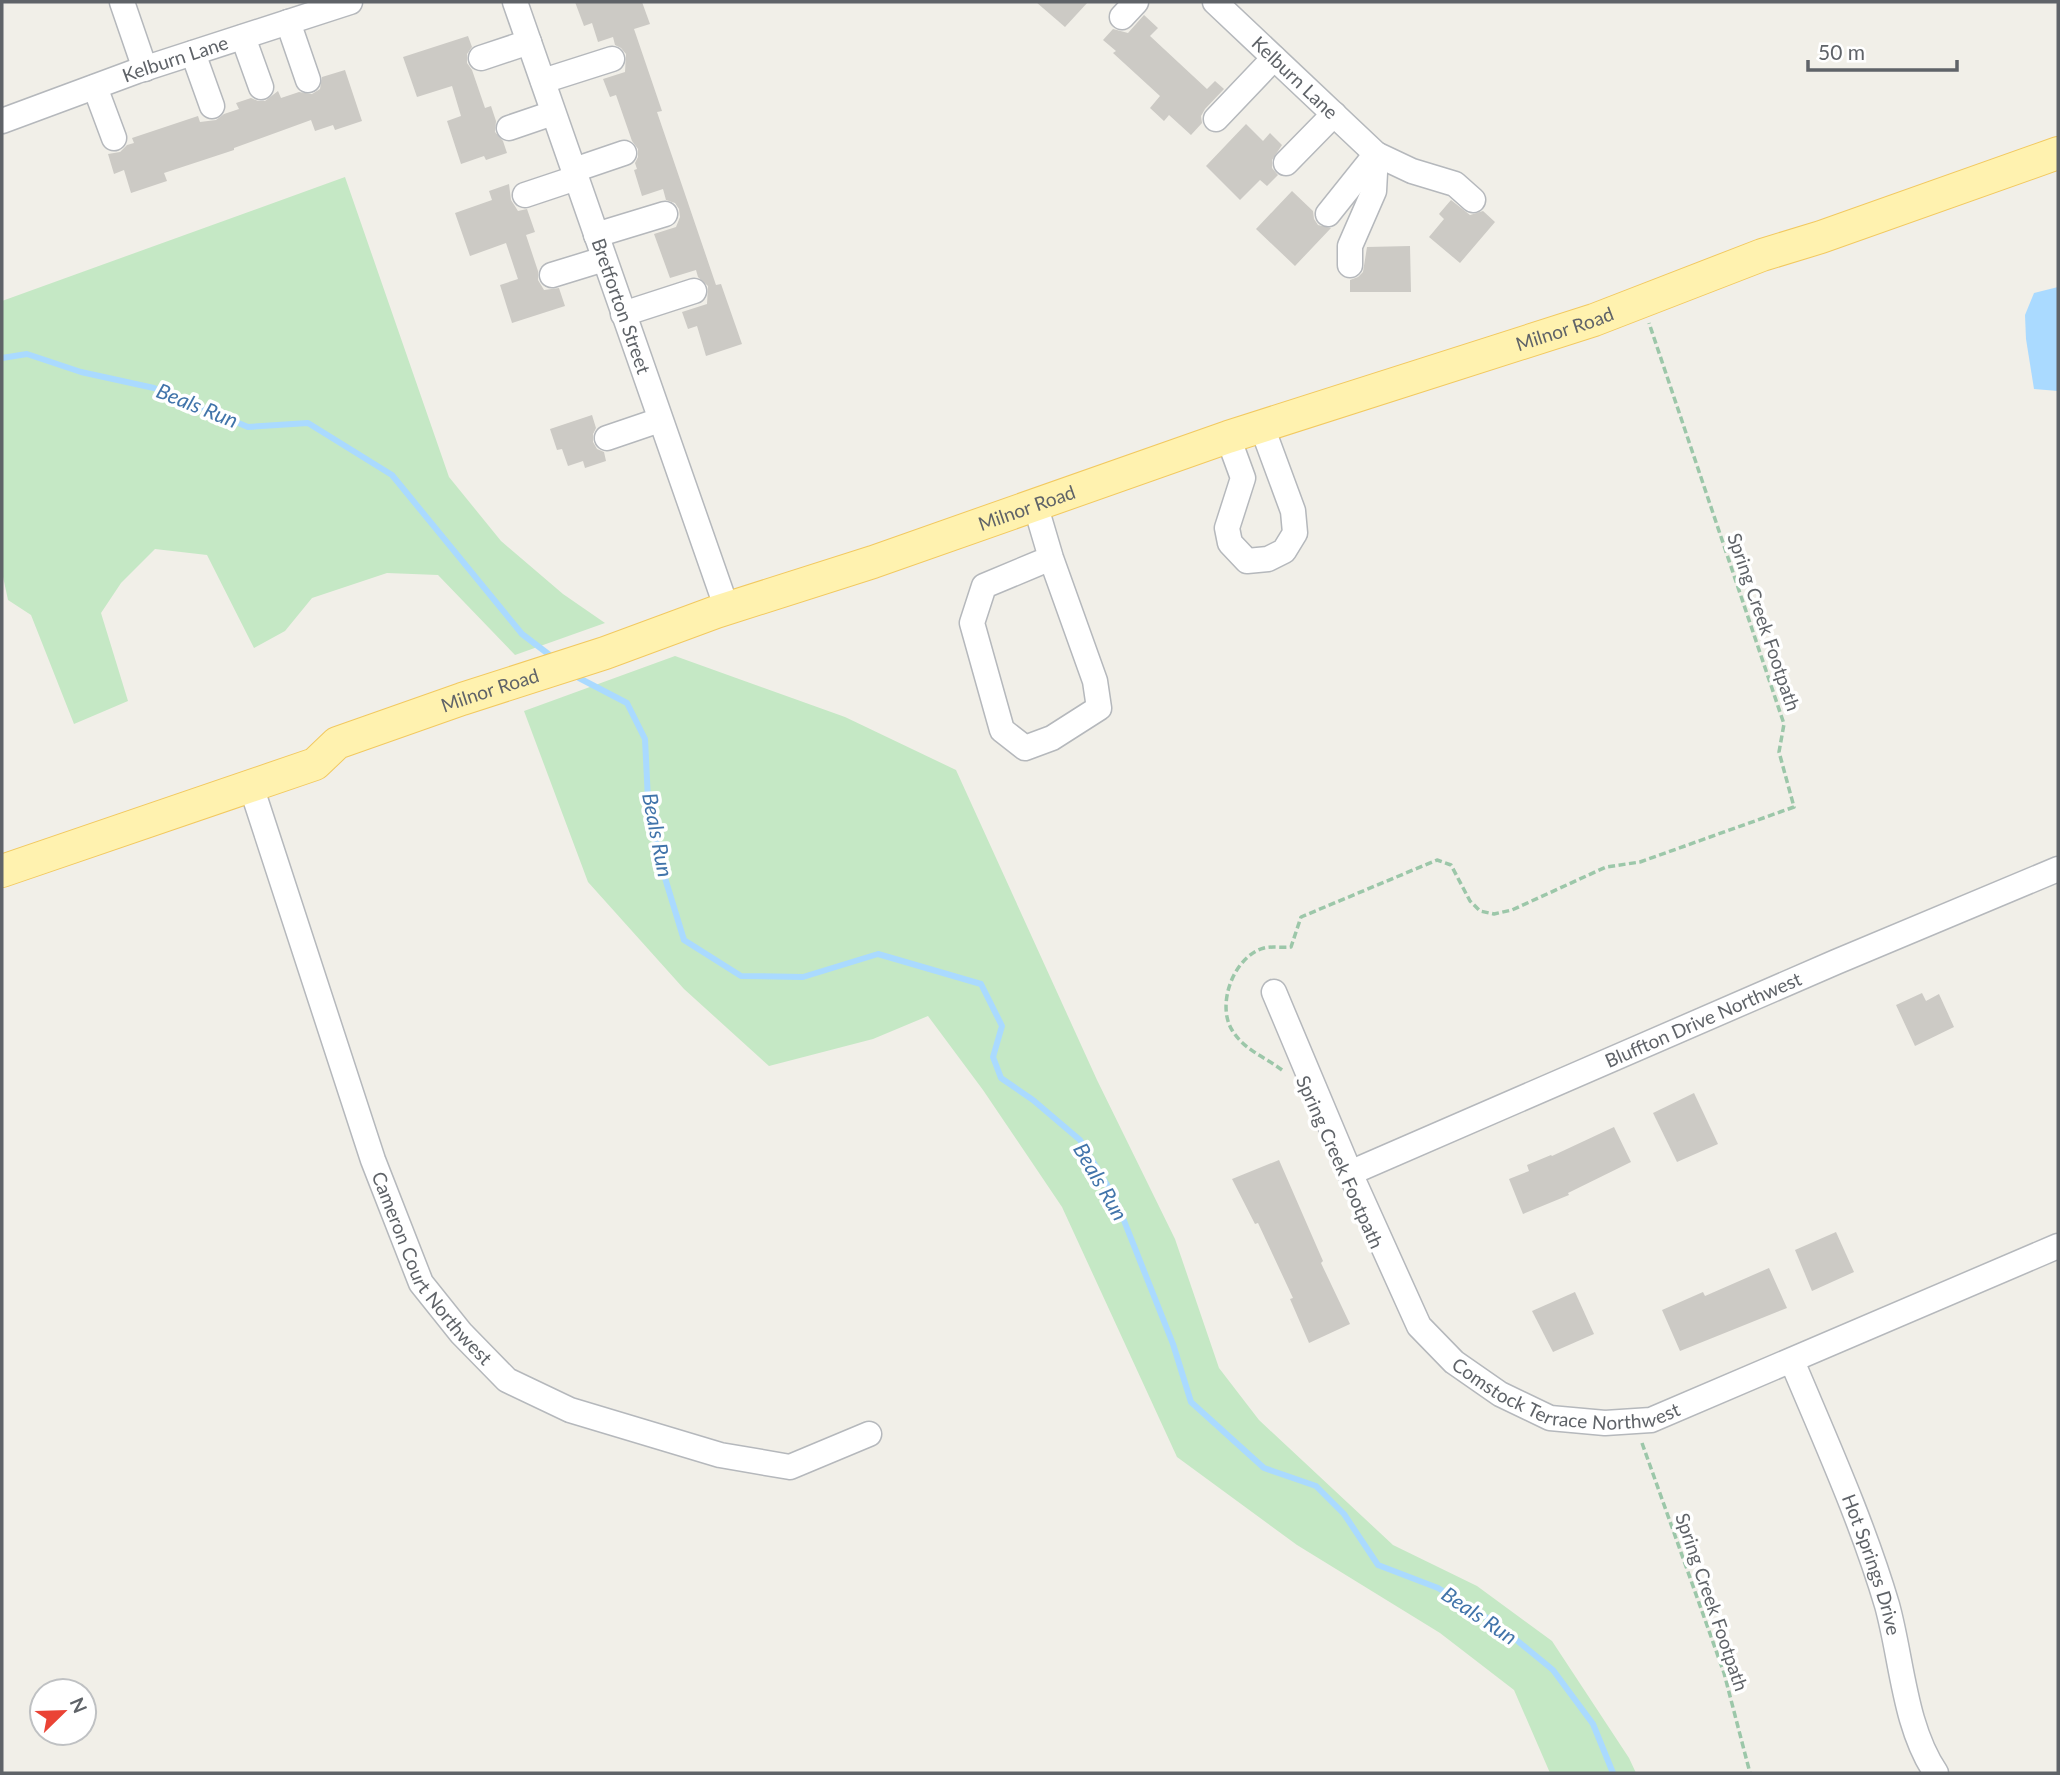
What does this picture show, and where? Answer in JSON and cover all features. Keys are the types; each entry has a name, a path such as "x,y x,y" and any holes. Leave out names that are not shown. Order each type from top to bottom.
{"main road":[{"name":"Milnor Road","path":"2,871 315,764 337,743 727,609 873,562 1228,436 1594,320 1762,255 1821,237 2058,153"}],"street":[{"path":"122,2 145,69"},
{"name":"Kelburn Lane","path":"2,121 145,69 350,2"},
{"name":"Bretforton Street","path":"515,2 727,609"},
{"name":"Kelburn Lane","path":"1215,2 1376,153 1412,171 1455,184 1473,200"},
{"path":"288,22 308,80"},
{"path":"243,37 261,87"},
{"path":"481,58 529,42"},
{"path":"192,53 212,106"},
{"path":"1216,119 1275,58"},
{"path":"542,81 612,59"},
{"path":"96,87 114,138"},
{"path":"509,128 553,113"},
{"path":"1286,163 1334,114"},
{"path":"525,195 624,153"},
{"path":"1328,214 1376,153"},
{"path":"1350,265 1350,246 1374,191 1376,153"},
{"path":"596,235 665,214"},
{"path":"552,275 604,259"},
{"path":"623,314 694,291"},
{"path":"607,438 660,420"},
{"path":"1228,436 1243,478 1227,528 1230,543 1247,561 1268,559 1284,551 1295,533 1293,511 1262,427"},
{"path":"1035,504 1051,558 1095,681 1099,708 1052,737 1025,748 1002,730 972,623 984,586 1051,558"},
{"name":"Cameron Court Northwest","path":"251,786 373,1160 421,1283 461,1333 506,1380 570,1410 720,1455 790,1467 869,1434"},
{"name":"Bluffton Drive Northwest","path":"1350,1172 2058,869"},
{"name":"Comstock Terrace Northwest","path":"1274,992 1419,1326 1454,1362 1500,1394 1550,1418 1605,1423 1651,1420 2058,1246"},
{"name":"Hot Springs Drive","path":"1792,1361 1862,1528 1888,1608 1910,1710 1928,1762 1936,1773"}],"path":[{"name":"Spring Creek Footpath","path":"1287,1077 1282,1069 1247,1048 1231,1029 1226,1007 1229,988 1241,962 1263,948 1291,947 1301,917 1437,860 1451,865 1470,901 1480,911 1494,914 1512,910 1606,867 1640,862 1794,807 1779,752 1784,724 1649,322"},
{"name":"Spring Creek Footpath","path":"1642,1441 1724,1673 1750,1773"}],"green space":[{"path":"345,177 449,477 501,541 563,594 605,623 515,655 438,575 387,573 312,598 285,631 254,648 207,555 155,549 121,583 101,613 128,701 74,724 31,615 8,600 2,572 2,301"},
{"path":"675,656 845,717 956,770 1097,1080 1175,1239 1219,1368 1259,1420 1393,1545 1477,1586 1552,1641 1629,1758 1636,1773 1550,1773 1514,1690 1440,1633 1297,1545 1177,1457 1062,1207 983,1090 928,1016 873,1039 769,1066 684,989 588,882 524,711"}],"water":[{"path":"2058,287 2058,391 2034,389 2025,315 2034,293"}],"building":[{"path":"575,2 642,2 650,24 634,29 662,111 657,112 716,285 721,284 742,344 706,356 697,326 688,329 682,312 707,304 708,286 698,277 696,270 670,278 654,234 676,227 680,217 679,209 675,203 666,200 663,189 642,196 634,170 637,169 635,163 638,149 632,141 616,95 610,97 603,79 625,72 626,54 615,45 613,37 598,42 592,23 584,26"},
{"path":"1036,2 1088,2 1065,27"},
{"path":"1144,15 1158,28 1150,36 1207,89 1215,81 1224,89 1205,109 1201,116 1202,123 1191,135 1169,115 1164,121 1150,108 1160,96 1113,53 1116,51 1103,40 1113,29 1128,33"},
{"path":"468,36 472,47 467,54 467,63 485,108 491,106 496,121 495,132 503,141 507,153 486,160 484,156 461,164 447,121 461,116 452,86 417,97 403,57"},
{"path":"345,70 362,121 335,130 333,125 315,131 311,120 234,150 164,173 167,181 131,193 124,170 114,174 108,154 120,152 127,145 134,143 132,138 198,116 200,122 216,120 239,109 236,103 251,98 265,101 278,91 281,98 299,92 312,94 320,89 322,77"},
{"path":"1246,124 1263,141 1270,133 1282,145 1272,160 1272,168 1278,175 1267,186 1260,180 1240,200 1206,166"},
{"path":"509,184 511,200 518,211 527,209 535,232 526,235 538,271 538,280 544,290 559,288 565,306 512,323 500,285 518,279 506,243 470,256 455,213 492,200 489,191"},
{"path":"1292,191 1313,211 1318,225 1331,228 1295,266 1256,229"},
{"path":"1451,200 1470,215 1483,211 1495,222 1460,263 1429,237 1444,219 1439,214"},
{"path":"1410,246 1411,292 1350,292 1350,280 1363,272 1367,247"},
{"path":"592,415 596,428 593,442 597,449 604,452 606,461 585,468 583,461 568,466 562,449 557,450 550,429"},
{"path":"1922,993 1926,1001 1939,994 1954,1027 1915,1046 1896,1005"},
{"path":"1694,1093 1718,1144 1677,1162 1653,1113"},
{"path":"1614,1127 1631,1162 1568,1193 1569,1195 1523,1214 1509,1179 1529,1171 1527,1165"},
{"path":"1279,1160 1323,1261 1321,1263 1350,1324 1309,1343 1290,1299 1293,1298 1258,1223 1255,1224 1232,1179"},
{"path":"1836,1232 1854,1272 1812,1291 1795,1250"},
{"path":"1769,1268 1787,1308 1680,1351 1662,1310 1703,1292 1705,1296"},
{"path":"1575,1292 1594,1334 1553,1352 1532,1311"}],"waterway":[{"name":"Beals Run","path":"2,358 27,354 81,372 154,388 248,427 308,423 392,475 522,634 551,656"},
{"name":"Beals Run","path":"579,678 627,703 645,739 648,800 661,865 684,940 741,976 803,977 878,954 981,984 1002,1026 993,1057 1001,1078 1033,1100 1080,1140 1115,1198 1173,1344 1191,1402 1264,1468 1316,1486 1344,1514 1378,1565 1438,1588 1497,1624 1553,1670 1593,1724 1613,1773"}]}
